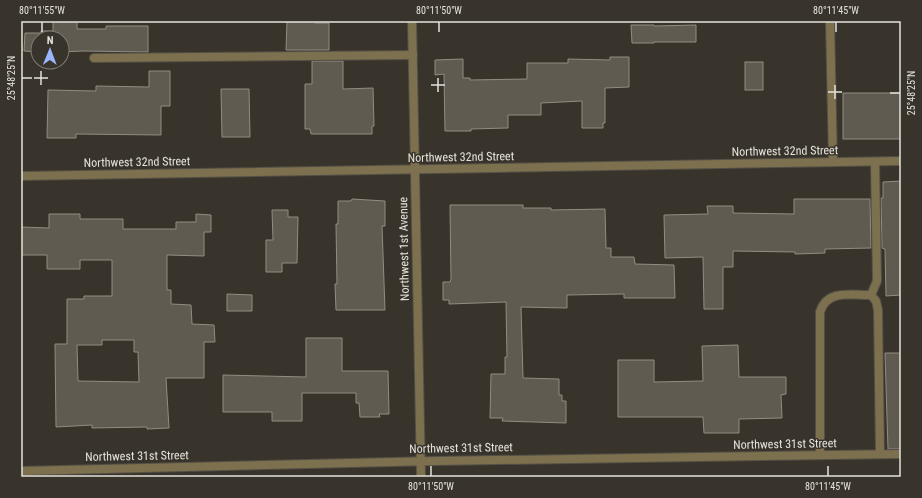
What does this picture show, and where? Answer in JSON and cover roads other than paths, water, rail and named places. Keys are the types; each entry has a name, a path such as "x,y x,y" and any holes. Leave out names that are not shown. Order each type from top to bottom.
{"street":[{"name":"Northwest 1st Avenue","path":"412,21 421,477"},
{"path":"830,21 833,162"},
{"path":"94,58 413,55"},
{"name":"Northwest 32nd Street","path":"21,176 901,161"},
{"path":"871,295 878,281 875,162"},
{"path":"820,455 820,312 822,304 837,295 871,295"},
{"path":"871,295 876,301 878,310 880,454"},
{"name":"Northwest 31st Street","path":"21,471 55,473 420,461 901,454"}]}
